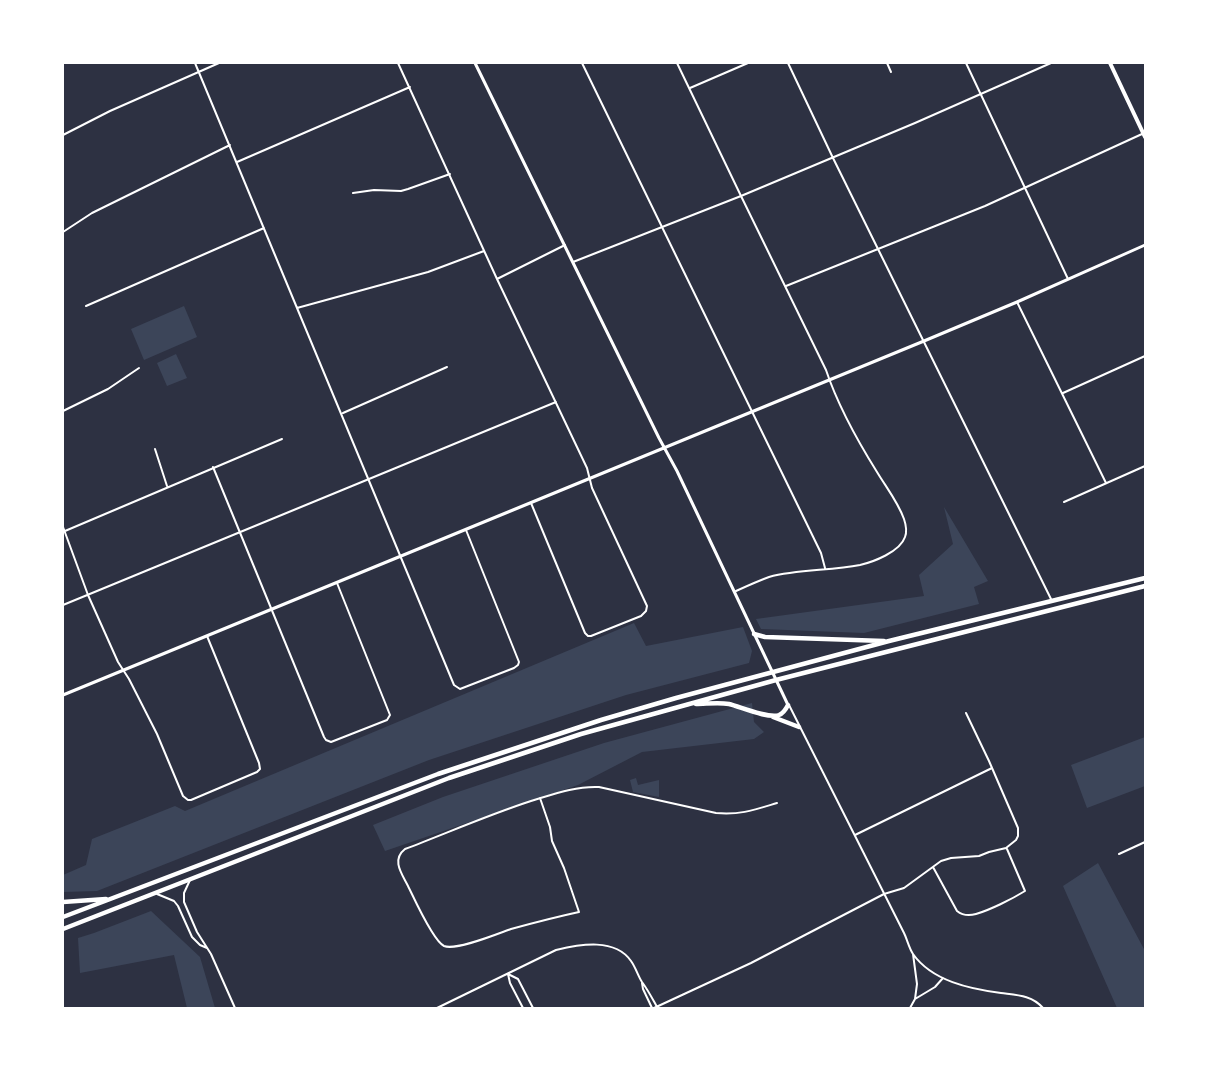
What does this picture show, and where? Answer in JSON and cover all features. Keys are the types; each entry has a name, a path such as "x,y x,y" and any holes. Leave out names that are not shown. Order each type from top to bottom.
{"highway":[{"path":"63,917 438,774 601,720 889,641 1145,578"},
{"path":"63,929 449,778 581,734 776,680 1145,586"},
{"path":"754,633 765,637 889,641"},
{"path":"687,704 728,704 800,727"},
{"path":"771,716 778,716 788,705"},
{"path":"63,902 112,899"}],"main road":[{"path":"1110,63 1144,135"}],"street":[{"path":"195,63 454,685 460,689 514,668 519,662 466,530"},
{"path":"63,135 110,111 219,63"},
{"path":"398,63 587,468 592,488 647,606 641,616 591,636 585,633 531,503"},
{"path":"475,63 665,448 788,705 914,954 928,968 949,982 971,988 1029,997 1039,1002 1043,1008"},
{"path":"582,63 821,554 825,569"},
{"path":"677,63 826,370 832,390 905,522 906,533 903,542 884,556 861,564 781,574 735,592"},
{"path":"690,89 748,63"},
{"path":"788,63 1052,602"},
{"path":"887,63 891,72"},
{"path":"966,63 1068,279"},
{"path":"573,262 833,158 1051,63"},
{"path":"237,162 410,87"},
{"path":"785,286 1025,188 1144,135"},
{"path":"63,232 92,213 230,146"},
{"path":"353,194 374,190 401,191 450,174"},
{"path":"86,306 264,228"},
{"path":"63,695 924,341 1145,244"},
{"path":"497,279 565,245"},
{"path":"297,308 428,272 484,250"},
{"path":"1017,302 1106,483"},
{"path":"1062,393 1145,356"},
{"path":"342,414 447,367"},
{"path":"63,411 108,389 139,368"},
{"path":"63,605 556,402"},
{"path":"207,636 260,770 188,800 183,796 157,734 118,662 88,595 64,529 282,439"},
{"path":"155,449 167,487"},
{"path":"1064,502 1145,466"},
{"path":"213,467 328,742 334,742 387,720 390,715 337,583"},
{"path":"437,1008 556,950 604,945 616,948 630,959 647,988 654,1008 751,963 884,894 904,888 941,861 979,856 1006,848 1016,840 1018,828 966,712"},
{"path":"855,835 992,768"},
{"path":"540,798 550,826 552,841 579,912 511,929 463,945 445,947 436,939 426,923 399,869 398,858 405,849 502,811 540,798 567,790 588,786 693,809 732,814 745,813 777,803"},
{"path":"1119,854 1145,842"},
{"path":"933,867 957,911 960,914 974,915 1025,891 1006,848"},
{"path":"190,879 184,893 184,902 235,1008"},
{"path":"156,893 174,901 192,937 207,948"},
{"path":"910,1008 915,999 917,984 914,954"},
{"path":"508,974 510,983 523,1008"},
{"path":"508,974 519,979 533,1008"},
{"path":"915,999 935,987 943,978"}],"shaded area":[{"path":"184,306 197,337 144,360 131,329"},
{"path":"176,354 187,378 167,386 157,363"},
{"path":"944,507 988,581 974,587 979,604 864,633 761,629 756,619 924,596 919,575 953,544"},
{"path":"634,623 646,646 743,627 752,651 749,663 626,695 429,760 97,891 63,892 63,875 86,865 92,839 175,806 185,811"},
{"path":"752,703 754,722 764,732 754,739 642,752 578,785 385,851 373,825 443,797 604,743"},
{"path":"1145,737 1145,786 1087,808 1071,765"},
{"path":"636,778 638,785 659,780 659,797 633,792 630,780"},
{"path":"1098,863 1145,951 1145,1008 1117,1008 1063,886"},
{"path":"151,911 200,957 215,1008 187,1008 174,955 80,973 78,938"}]}
